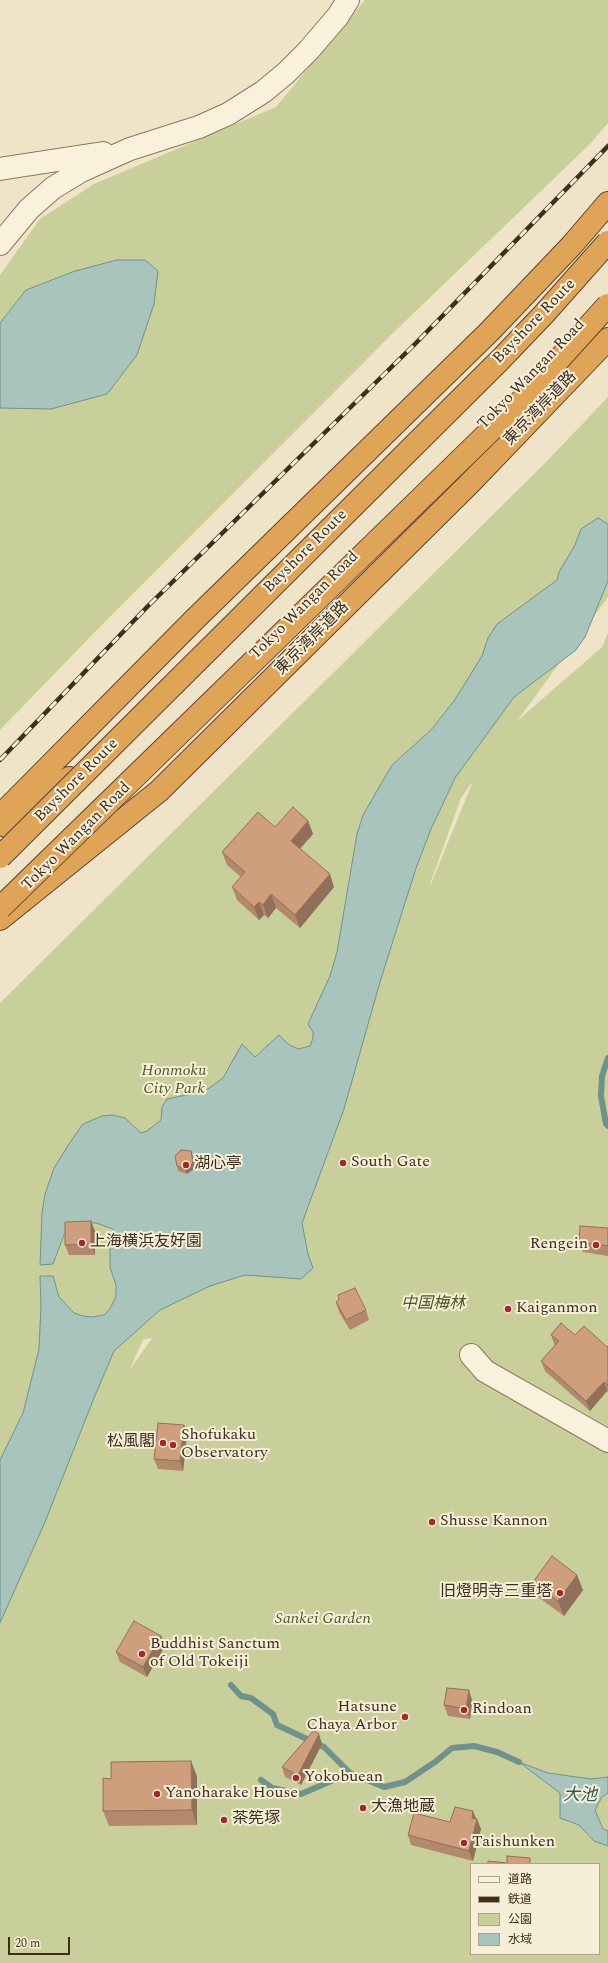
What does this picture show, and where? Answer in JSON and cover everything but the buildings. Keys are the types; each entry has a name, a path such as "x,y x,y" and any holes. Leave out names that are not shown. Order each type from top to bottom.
{"highway":[{"path":"0,816 195,619 490,331 572,245 608,203"},
{"name":"Bayshore Route","path":"0,857 500,360 554,304 608,242"},
{"name":"Tokyo Wangan Road","path":"0,831 158,707 552,314 608,252"},
{"name":"Tokyo Wangan Road","path":"0,916 446,463 518,394 608,295"},
{"path":"0,908 523,399 608,305"},
{"name":"東京湾岸道路","path":"0,919 159,791 470,483 608,339"}],"street":[{"path":"0,244 29,209 53,188 94,165 130,149 199,127 228,114 263,92 286,73 308,51 338,16 348,0"},
{"path":"0,169 130,149"},
{"path":"471,1355 485,1371 608,1441"}],"green space":[{"path":"365,0 608,0 608,123 591,143 393,333 91,636 0,730 0,275 40,219 94,184 276,107"},
{"name":"Sankei Garden","path":"608,397 608,597 517,721 602,647 608,633 608,1963 0,1963 0,1003 547,461","holes":["473,781 431,884 461,798","152,1338 129,1371 143,1340"]}],"water":[{"path":"117,260 145,260 158,271 154,304 137,355 107,394 51,409 0,408 0,323 26,290 75,271"},
{"path":"598,518 608,524 608,581 585,637 576,650 514,697 455,778 431,829 416,868 380,982 344,1109 302,1223 308,1254 313,1268 301,1279 245,1275 210,1286 160,1310 114,1351 45,1522 0,1623 0,1460 23,1413 39,1349 41,1305 40,1276 53,1276 59,1297 74,1313 83,1316 92,1317 104,1315 110,1309 116,1296 116,1285 110,1267 110,1246 115,1238 115,1232 113,1229 96,1223 83,1223 74,1226 64,1235 53,1264 40,1265 42,1213 45,1194 54,1168 83,1124 102,1116 113,1115 125,1118 141,1133 147,1131 161,1120 162,1107 167,1099 205,1091 223,1078 242,1044 255,1057 279,1035 288,1044 298,1049 310,1046 313,1038 313,1032 308,1024 330,976 337,952 357,834 363,815 392,765 431,730 454,701 482,656 488,638 497,624 557,580 559,572 575,545 581,529"},
{"name":"大池","path":"519,1762 548,1773 591,1779 608,1777 608,1793 602,1797 595,1810 603,1829 608,1831 608,1846 594,1841 579,1825 560,1818 560,1793"}],"waterway":[{"path":"608,1058 602,1076 601,1096 606,1124 608,1126"},
{"path":"231,1685 241,1696 251,1698 273,1714 277,1725 324,1747 350,1773 384,1787 405,1782 435,1762 452,1748 474,1746 497,1752 519,1762"},
{"path":"261,1780 272,1788 301,1794 350,1773"}],"railway":[{"path":"0,760 148,606 415,344 608,146"}],"place":[{"name":"South Gate","path":"343,1163"},
{"name":"湖心亭","path":"186,1165"},
{"name":"上海横浜友好園","path":"82,1243"},
{"name":"Rengein","path":"596,1245"},
{"name":"Kaiganmon","path":"508,1309"},
{"name":"松風閣","path":"163,1443"},
{"name":"Shofukaku Observatory","path":"173,1445"},
{"name":"Shusse Kannon","path":"432,1522"},
{"name":"旧燈明寺三重塔","path":"560,1593"},
{"name":"Buddhist Sanctum of Old Tokeiji","path":"142,1654"},
{"name":"Rindoan","path":"464,1710"},
{"name":"Hatsune Chaya Arbor","path":"405,1717"},
{"name":"Yokobuean","path":"296,1778"},
{"name":"Yanoharake House","path":"157,1794"},
{"name":"大漁地蔵","path":"363,1808"},
{"name":"茶筅塚","path":"224,1820"},
{"name":"Taishunken","path":"464,1843"}],"park label":[{"name":"Honmoku City Park","path":"174,1081"},
{"name":"中国梅林","path":"433,1305"}]}
